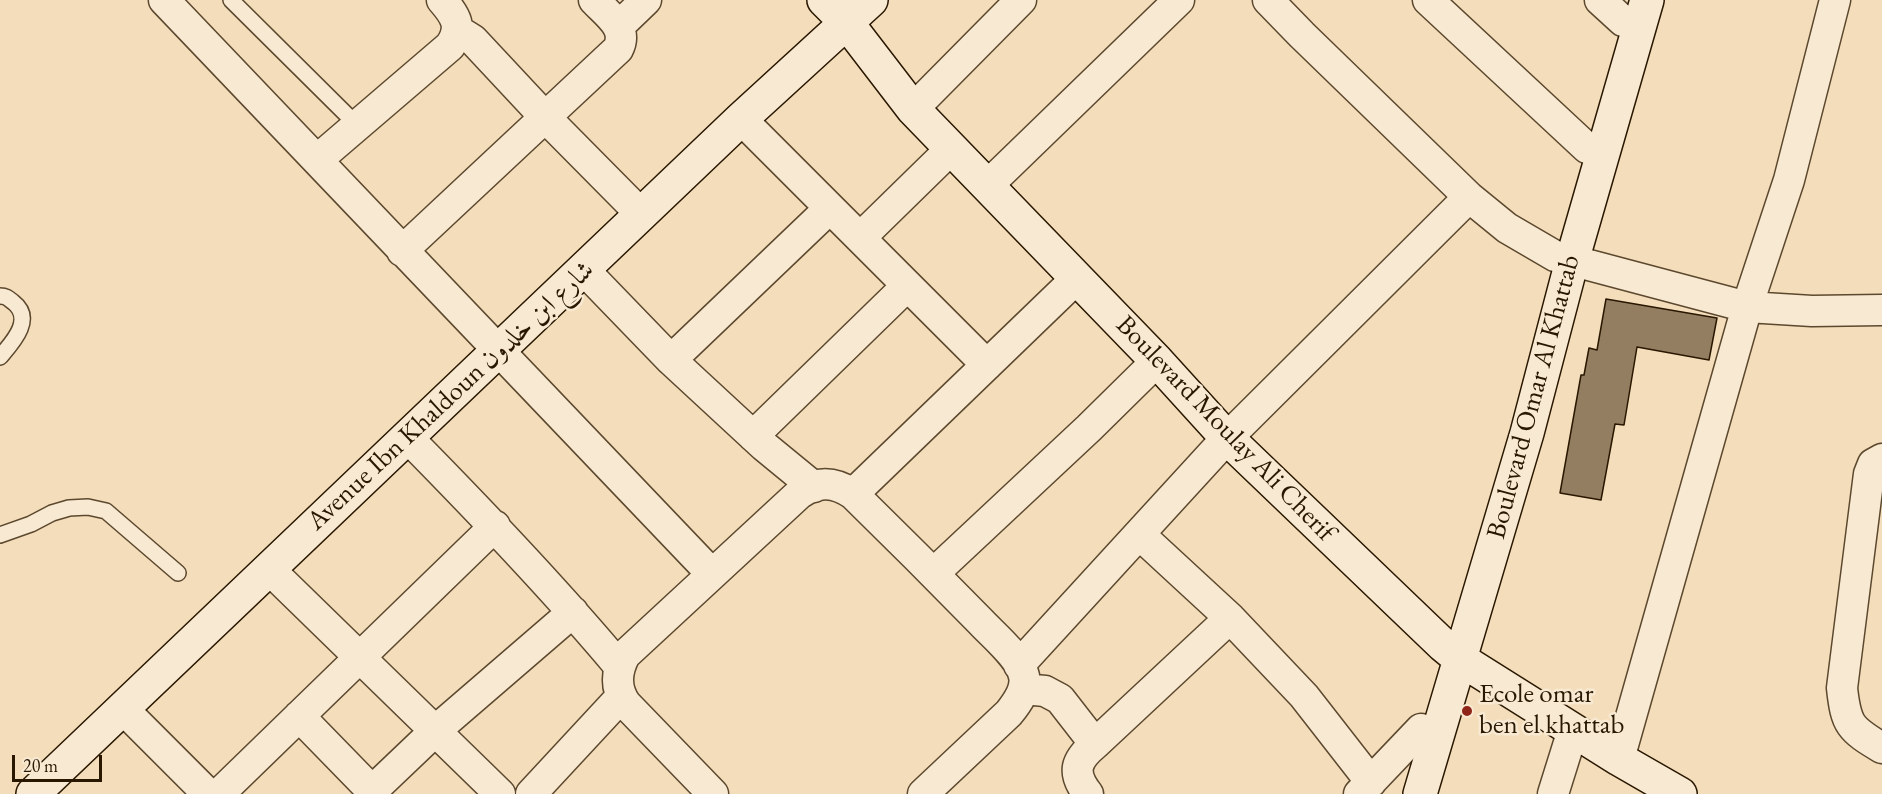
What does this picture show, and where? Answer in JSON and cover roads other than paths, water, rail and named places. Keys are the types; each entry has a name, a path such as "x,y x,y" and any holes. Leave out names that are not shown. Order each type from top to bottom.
{"street":[{"path":"317,160 450,46 456,38 457,30 453,12 442,0"},
{"path":"402,251 618,49 622,38 619,26 594,0"},
{"path":"619,26 646,0"},
{"name":"Boulevard Moulay Ali Cherif","path":"824,0 847,23 913,109 1157,361 1227,438 1452,652 1619,759 1680,794"},
{"name":"Avenue Ibn Khaldoun شارع ابن خلدون","path":"33,794 124,710 741,119 871,0"},
{"path":"913,109 1021,0"},
{"path":"1268,0 1469,196 1507,228 1564,259 1747,307 1812,311 1882,310"},
{"path":"1428,0 1587,148"},
{"path":"1619,759 1747,307 1789,180 1835,0"},
{"path":"987,186 1177,1"},
{"path":"174,4 402,251 712,574"},
{"name":"Boulevard Omar Al Khattab","path":"1404,794 1421,729 1452,652 1527,433 1587,148 1625,5"},
{"name":"Boulevard Omar Al Khattab","path":"1564,259 1625,5"},
{"path":"457,30 473,40 544,116 642,214"},
{"path":"741,119 987,365"},
{"path":"860,238 951,149"},
{"path":"1021,677 1139,534 1227,438 1469,196"},
{"path":"671,360 830,208"},
{"path":"584,270 671,360 753,436 814,487"},
{"path":"853,494 1077,278"},
{"path":"753,436 907,285"},
{"path":"934,573 1157,361"},
{"path":"407,437 495,526 619,666"},
{"path":"1882,459 1873,464 1869,474 1842,688 1845,715 1860,735 1882,748"},
{"path":"705,791 621,697 617,676 619,666 625,655 799,494 804,490 832,483 853,494 934,573 1012,655 1021,677 1018,701 1009,713 927,793"},
{"path":"219,794 495,526"},
{"path":"1139,534 1230,618 1304,696 1365,788 1421,729"},
{"path":"269,569 500,794"},
{"path":"299,716 374,792 435,731 573,612"},
{"path":"1088,794 1081,785 1077,769 1082,756 1230,618"},
{"name":"Boulevard Omar Al Khattab","path":"1420,794 1452,652"},
{"path":"1021,677 1060,699 1095,744"},
{"path":"531,794 621,697"},
{"path":"124,710 208,794"},
{"path":"1553,794 1573,730"}],"lane":[{"path":"231,0 358,126"},
{"path":"0,296 6,296 17,305 23,319 20,330 0,357"},
{"path":"0,535 32,524 52,513 69,508 88,507 106,511 178,573"}],"place":[{"name":"Ecole omar ben el khattab","path":"1467,711"}]}
